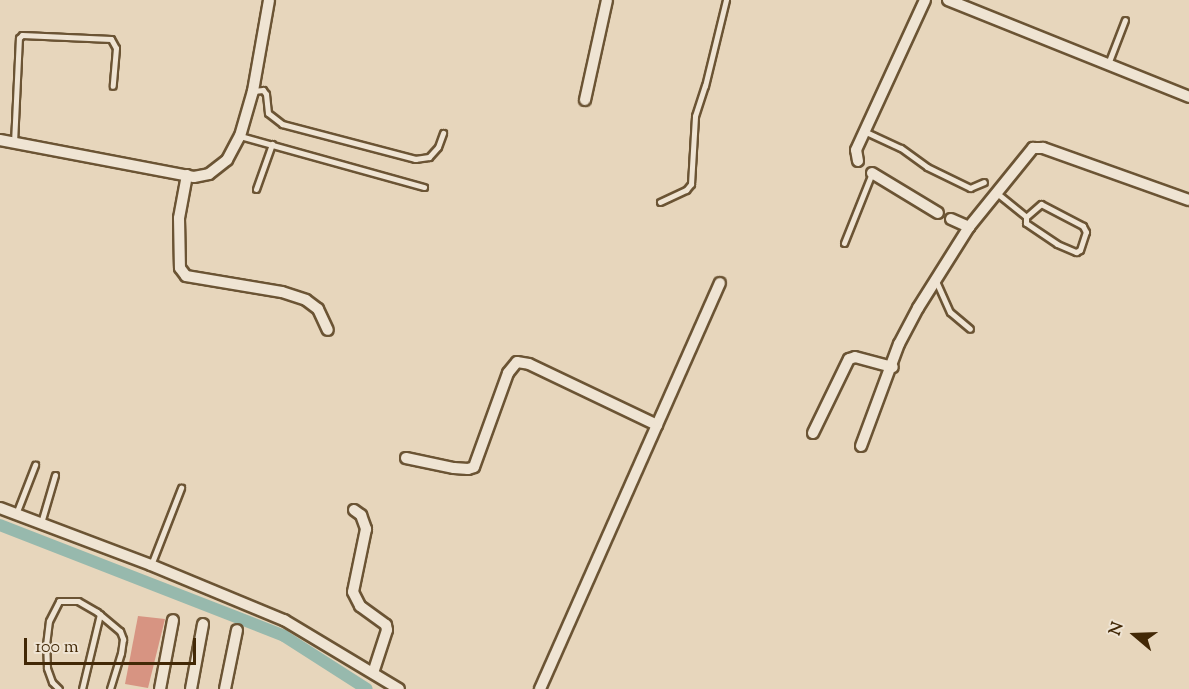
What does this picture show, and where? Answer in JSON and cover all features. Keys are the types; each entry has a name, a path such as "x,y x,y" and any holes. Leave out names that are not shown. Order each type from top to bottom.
{"street":[{"path":"0,140 187,176 209,174 227,160 240,136 253,92 268,0"},
{"path":"585,100 607,0"},
{"path":"858,161 856,150 924,0"},
{"path":"948,0 1189,97"},
{"path":"861,446 893,367 899,344 909,326 969,227 998,194 1031,150 1038,147 1189,200"},
{"path":"872,173 938,213"},
{"path":"187,176 179,218 180,268 186,276 282,292 306,300 318,309 328,330"},
{"path":"951,219 969,227"},
{"path":"540,689 720,283"},
{"path":"813,433 849,359 855,357 893,367"},
{"path":"406,458 461,468 474,467 508,373 517,363 522,362 657,425"},
{"path":"0,508 151,565 284,620 399,689"},
{"path":"354,510 362,515 366,529 353,592 360,606 386,625 387,630 373,673"},
{"path":"160,689 173,620"},
{"path":"191,689 202,624"},
{"path":"225,689 237,630"}],"lane":[{"path":"660,202 686,190 692,180 696,116 726,0"},
{"path":"1108,64 1125,20"},
{"path":"14,143 19,38 22,34 111,39 117,48 113,86"},
{"path":"253,92 263,90 266,94 268,113 282,124 415,159 429,157 438,147 443,133"},
{"path":"866,132 901,148 927,167 970,188 984,182"},
{"path":"240,136 424,187"},
{"path":"256,189 272,144"},
{"path":"844,243 872,173"},
{"path":"998,194 1026,217"},
{"path":"1041,204 1083,226 1086,232 1080,250 1076,252 1057,244 1026,223 1026,217 1041,204"},
{"path":"935,281 950,312 970,329"},
{"path":"16,514 35,465"},
{"path":"41,523 55,475"},
{"path":"151,565 182,488"},
{"path":"59,689 52,682 47,668 46,645 53,609 59,601 78,601 100,614 112,623 123,639 110,689"},
{"path":"82,689 100,614"}],"building":[{"path":"138,616 165,619 148,688 125,684"}],"waterway":[{"path":"0,525 284,636 367,689"}]}
